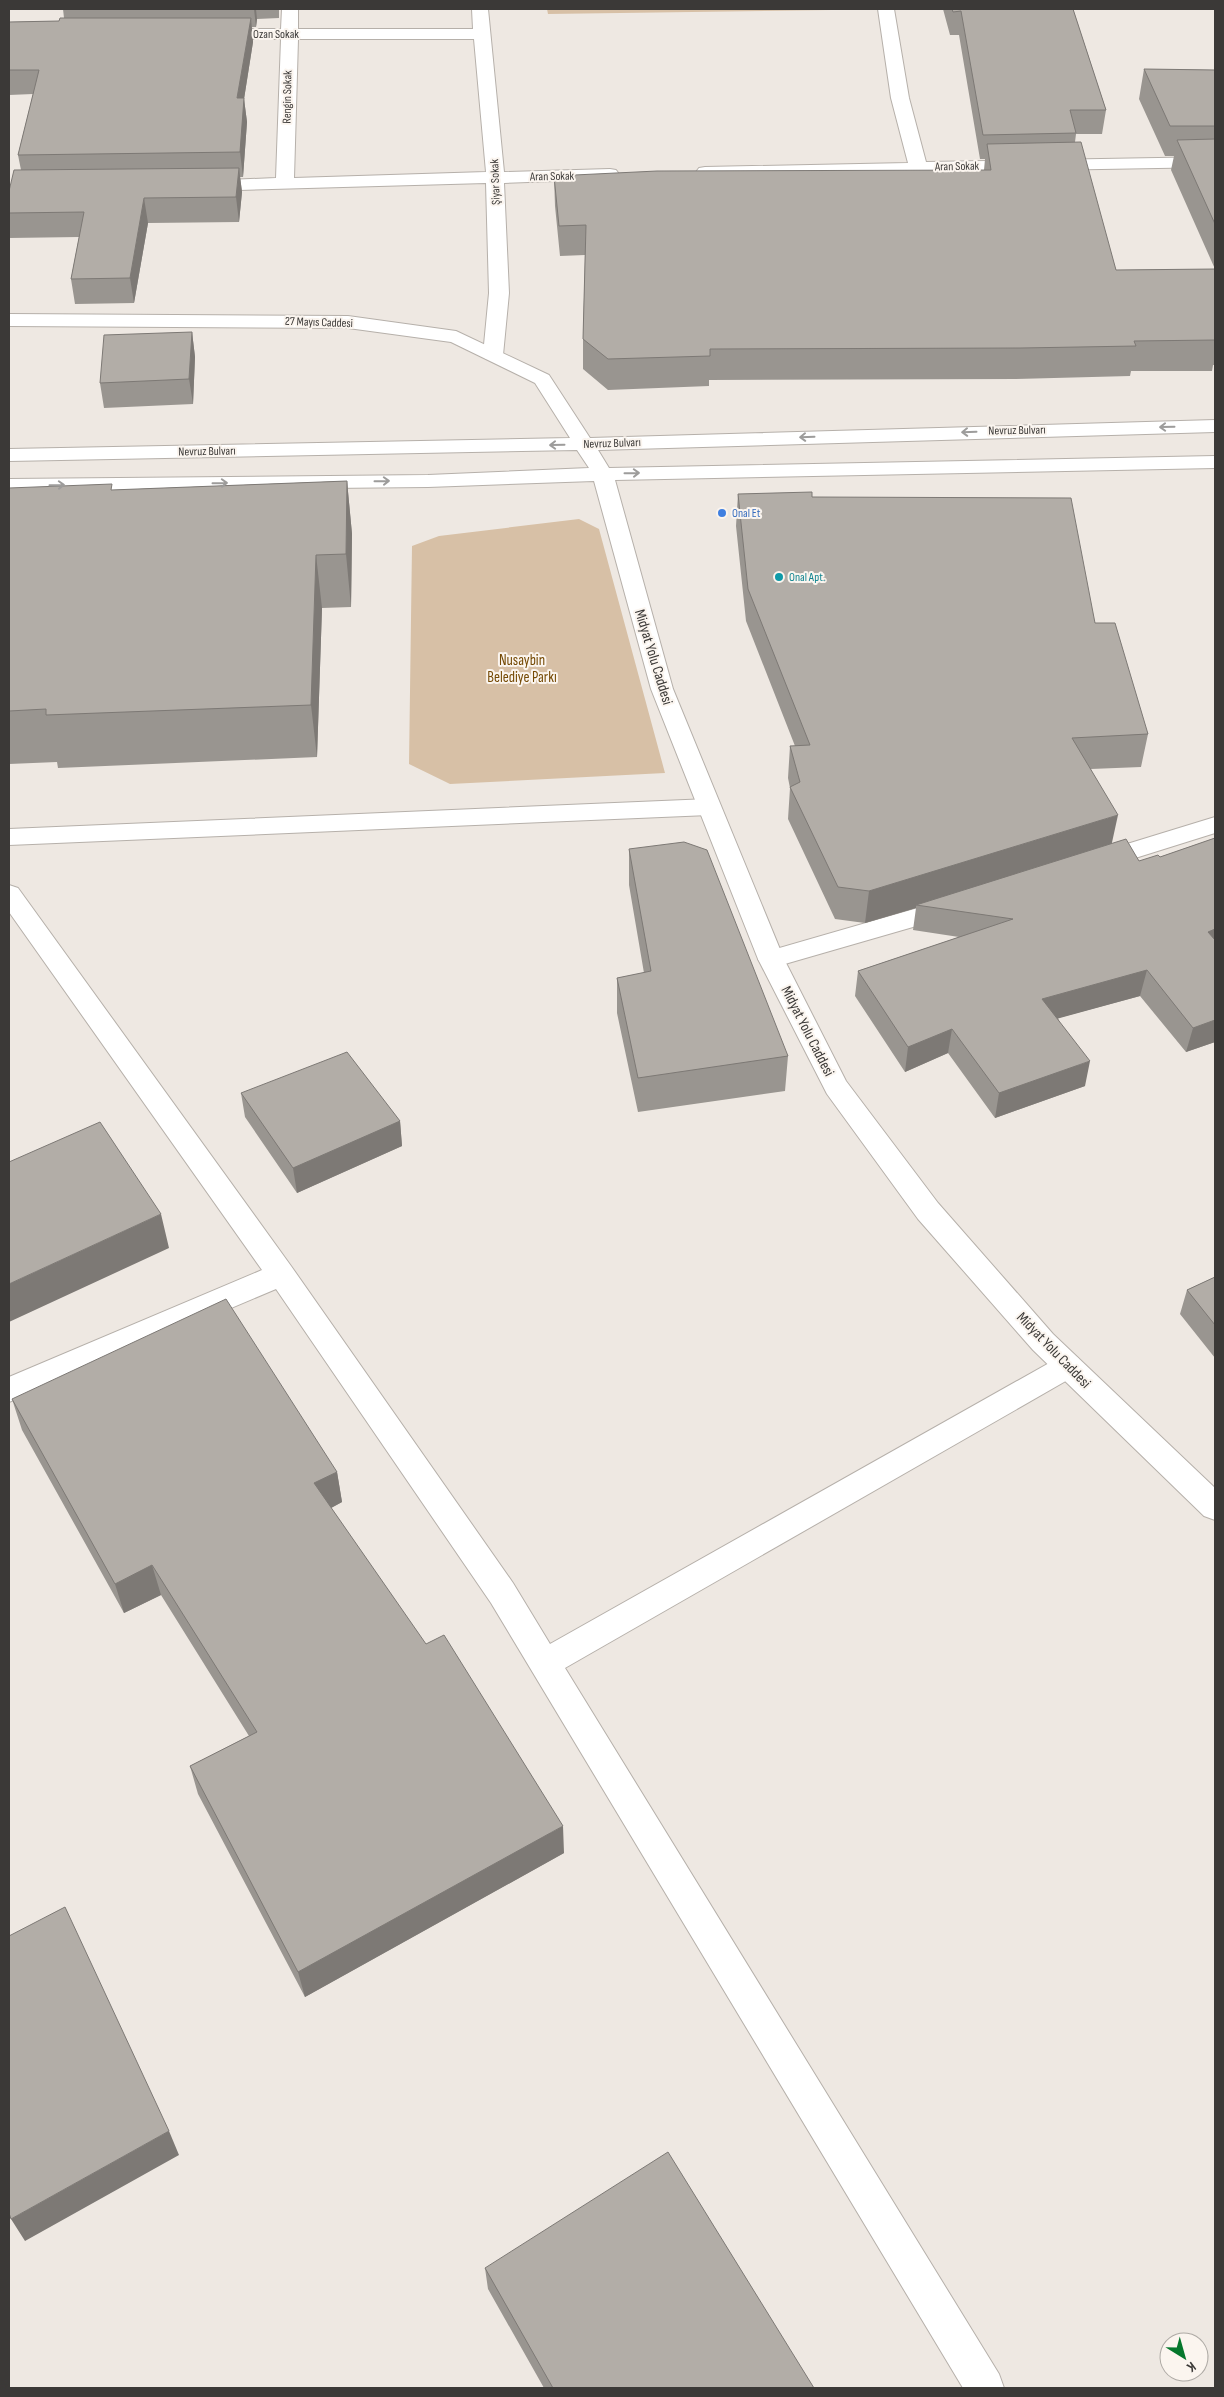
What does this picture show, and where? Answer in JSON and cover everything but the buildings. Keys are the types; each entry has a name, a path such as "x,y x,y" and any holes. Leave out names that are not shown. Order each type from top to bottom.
{"street":[{"name":"Rengin Sokak","path":"285,185 290,9"},
{"name":"Şiyar Sokak","path":"480,9 494,155 499,293 493,355"},
{"path":"886,9 900,98 918,166"},
{"name":"Ozan Sokak","path":"198,34 483,34"},
{"name":"Aran Sokak","path":"691,172 918,166 1215,162"},
{"name":"Aran Sokak","path":"186,186 285,185 632,174"},
{"name":"27 Mayıs Caddesi","path":"9,320 348,322 456,337 542,379 584,444"},
{"name":"Nevruz Bulvarı","path":"9,455 584,444 1215,426"},
{"name":"Midyat Yolu Caddesi","path":"584,444 603,474 662,689 771,959 836,1087 928,1211 1043,1342 1215,1507"},
{"path":"9,485 428,481 603,474 1215,462"},
{"path":"9,837 709,807"},
{"path":"1076,868 1215,825"},
{"path":"9,894 281,1274 502,1593 985,2388"},
{"path":"771,959 877,931 972,901"},
{"path":"9,1390 281,1274"},
{"path":"544,1664 1068,1366"}],"green space":[{"path":"547,9 831,9 832,10 548,14"},
{"name":"Nusaybin Belediye Parkı","path":"579,519 599,529 665,773 450,784 409,764 412,546 439,536"}],"place":[{"name":"Onal Et","path":"722,513"},
{"name":"Onal Apt.","path":"779,577"}]}
